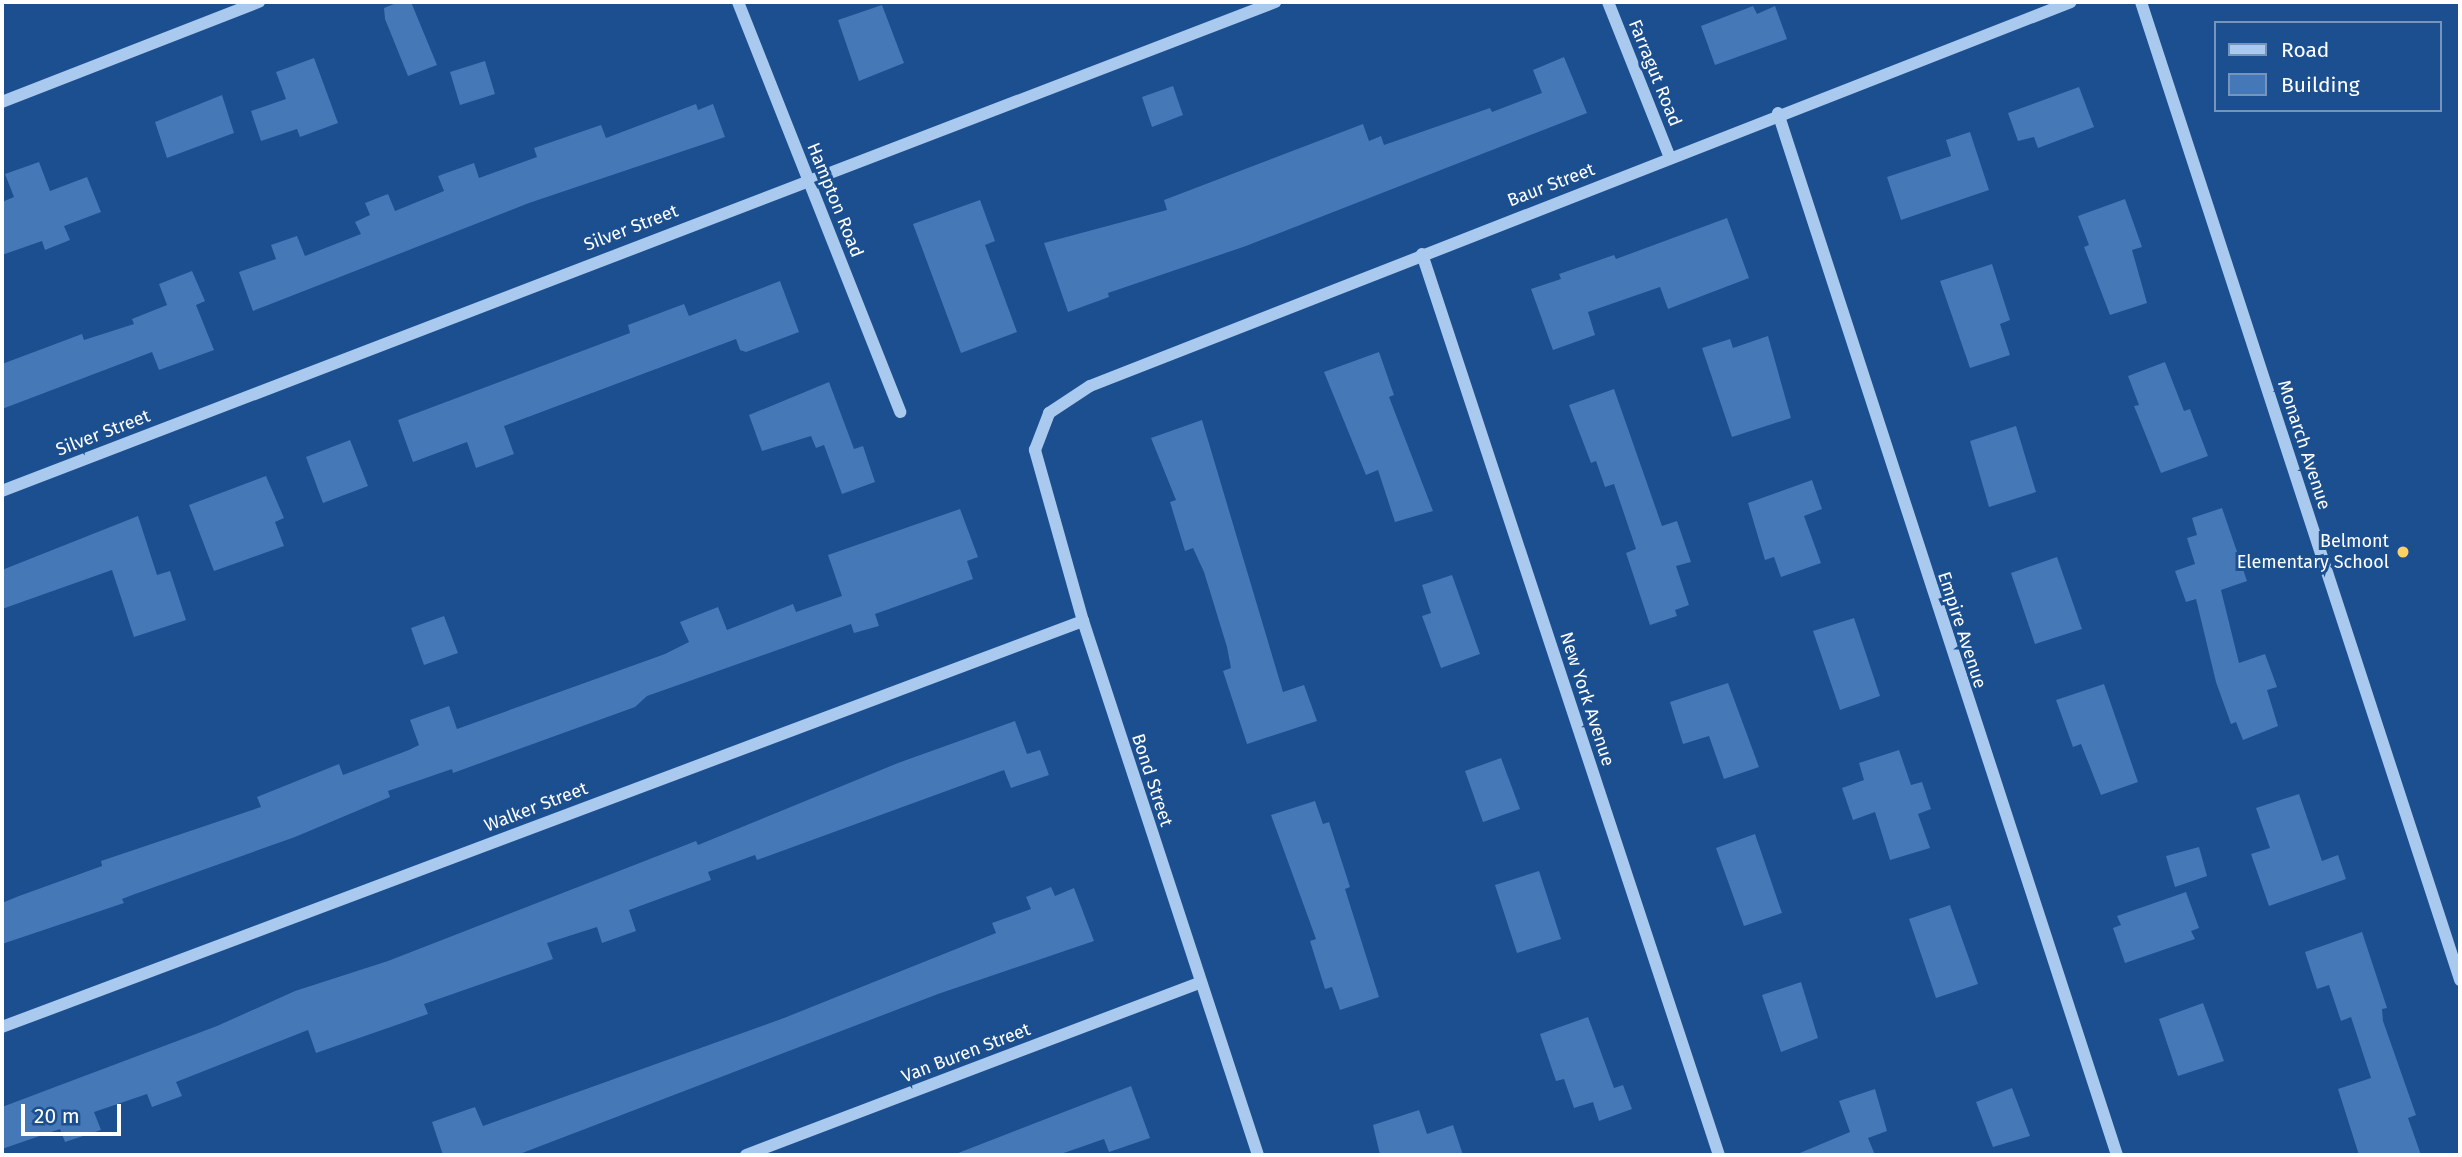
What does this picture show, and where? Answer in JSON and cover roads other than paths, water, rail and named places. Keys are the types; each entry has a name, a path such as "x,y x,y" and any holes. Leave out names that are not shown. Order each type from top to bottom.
{"street":[{"path":"2,102 259,2"},
{"name":"Hampton Road","path":"737,2 900,412"},
{"name":"Silver Street","path":"2,491 808,178 1275,2"},
{"name":"Farragut Road","path":"1608,2 1670,158"},
{"name":"Baur Street","path":"1049,413 1090,386 1777,114 2071,2"},
{"name":"Monarch Avenue","path":"2141,2 2460,980"},
{"name":"Empire Avenue","path":"1777,114 2117,1155"},
{"name":"New York Avenue","path":"1422,254 1719,1155"},
{"name":"Bond Street","path":"1049,413 1035,450 1083,621 1199,983 1258,1155"},
{"name":"Walker Street","path":"2,1027 1083,621"},
{"name":"Van Buren Street","path":"746,1155 1199,983"}],"place":[{"name":"Belmont Elementary School","path":"2403,552"}]}
